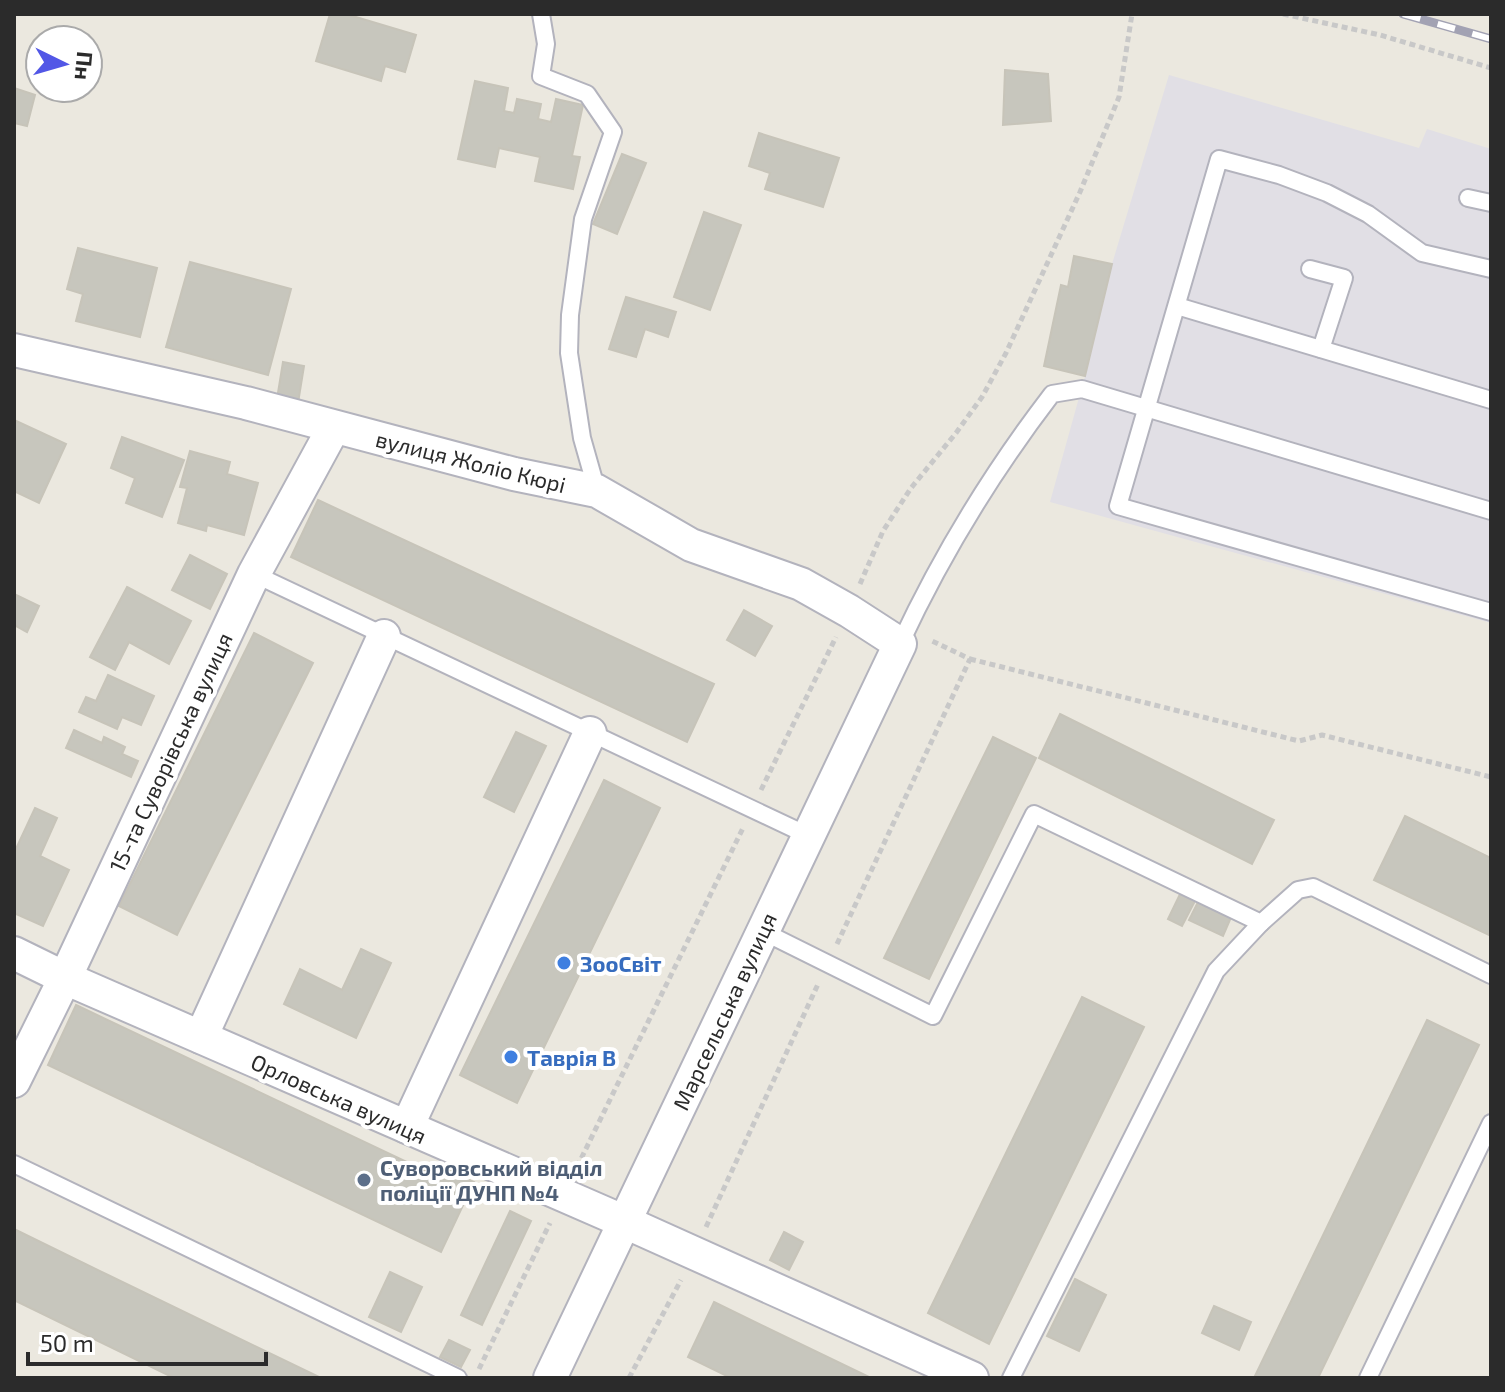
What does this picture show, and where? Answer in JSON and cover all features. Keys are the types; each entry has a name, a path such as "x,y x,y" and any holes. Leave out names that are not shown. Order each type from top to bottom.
{"street":[{"name":"вулиця Жоліо Кюрі","path":"14,350 246,403 514,474 597,491 691,545 801,584 900,644"},
{"name":"15-та Суворівська вулиця","path":"14,1081 254,574 334,427"},
{"path":"201,1037 384,636"},
{"name":"Марсельська вулиця","path":"550,1378 900,644"},
{"path":"407,1127 590,733"},
{"name":"Орловська вулиця","path":"14,953 972,1378"}],"lane":[{"path":"541,14 546,44 541,76 587,94 613,132 583,219 570,315 569,353 580,424 597,491"},
{"path":"1491,269 1422,253 1368,214 1327,193 1279,175 1219,159 1118,506 1491,612"},
{"path":"1468,198 1491,203"},
{"path":"1310,269 1344,278 1321,349"},
{"path":"1177,306 1491,400"},
{"path":"900,644 964,523 1015,443 1052,394 1082,389 1491,511"},
{"path":"254,574 807,835"},
{"path":"762,931 933,1016 1034,814 1261,923"},
{"path":"1011,1378 1216,971 1261,923 1298,890 1313,887 1491,975"},
{"path":"1368,1378 1491,1123"},
{"path":"14,1164 458,1378"}],"path":[{"path":"474,1378 849,611 883,531 911,488 982,397 1006,353 1080,192 1119,97 1132,14"},
{"path":"1283,14 1380,35 1491,68"},
{"path":"970,659 1299,741 1322,735 1491,777"}],"shaded area":[{"path":"1169,75 1419,148 1427,129 1491,149 1491,623 1050,502 1112,264"}],"building":[{"path":"330,14 346,14 416,35 405,72 385,66 381,81 316,61"},
{"path":"1005,70 1048,74 1051,121 1003,125"},
{"path":"475,81 508,88 504,111 514,113 517,99 541,104 538,119 551,122 556,99 583,105 572,156 580,157 573,189 535,181 540,157 499,148 495,167 458,159"},
{"path":"14,88 24,91 24,104 33,104 27,126 14,123"},
{"path":"759,133 839,158 823,207 765,189 770,173 749,166"},
{"path":"622,154 646,163 617,234 593,224"},
{"path":"704,212 741,225 710,310 674,297"},
{"path":"78,248 157,268 140,337 76,321 83,294 67,289"},
{"path":"1074,256 1112,264 1085,376 1044,366 1061,285 1068,287"},
{"path":"190,262 291,289 268,375 166,347"},
{"path":"626,297 676,312 668,337 645,329 636,357 609,349"},
{"path":"283,362 304,366 298,403 277,399"},
{"path":"14,420 66,444 39,503 14,491"},
{"path":"122,437 184,460 162,517 126,503 135,478 111,468"},
{"path":"190,451 230,462 227,474 258,483 244,535 207,525 206,531 178,523 187,488 180,487"},
{"path":"318,500 714,684 687,742 291,557"},
{"path":"190,555 227,574 210,609 172,590"},
{"path":"127,587 191,621 169,664 129,642 115,670 90,657"},
{"path":"14,594 39,606 27,632 14,625"},
{"path":"744,610 772,626 755,656 727,640"},
{"path":"254,633 313,663 177,935 119,906"},
{"path":"108,675 154,696 141,725 122,717 117,729 79,712 86,697 96,701"},
{"path":"1060,714 1274,820 1252,864 1039,758"},
{"path":"74,730 102,743 104,737 125,747 122,754 138,761 131,777 66,748"},
{"path":"516,732 546,746 514,812 484,797"},
{"path":"993,737 1036,758 929,979 884,958"},
{"path":"604,780 660,808 517,1103 460,1075"},
{"path":"35,808 57,818 40,856 69,870 43,926 14,913 14,853"},
{"path":"1405,816 1491,858 1491,936 1374,880"},
{"path":"1181,892 1196,899 1182,926 1168,919"},
{"path":"1199,900 1232,915 1223,936 1189,920"},
{"path":"361,949 391,963 356,1038 284,1004 300,969 342,990"},
{"path":"1082,997 1144,1027 989,1344 928,1313"},
{"path":"76,1005 432,1174 436,1165 474,1182 441,1252 48,1065"},
{"path":"1427,1020 1479,1045 1318,1378 1254,1378"},
{"path":"510,1211 531,1221 482,1325 461,1315"},
{"path":"14,1229 321,1378 174,1378 14,1300"},
{"path":"784,1232 803,1242 789,1270 770,1260"},
{"path":"390,1272 422,1287 401,1332 369,1317"},
{"path":"1075,1279 1106,1295 1079,1351 1047,1336"},
{"path":"714,1302 871,1378 731,1378 688,1357"},
{"path":"1214,1306 1251,1322 1239,1350 1202,1333"},
{"path":"449,1340 470,1350 461,1367 440,1357"}],"railway":[{"path":"1403,14 1491,39"}],"place":[{"name":"ЗооСвіт","path":"564,963"},
{"name":"Таврія В","path":"511,1057"},
{"name":"Суворовський відділ поліції ДУНП №4","path":"364,1180"}]}
